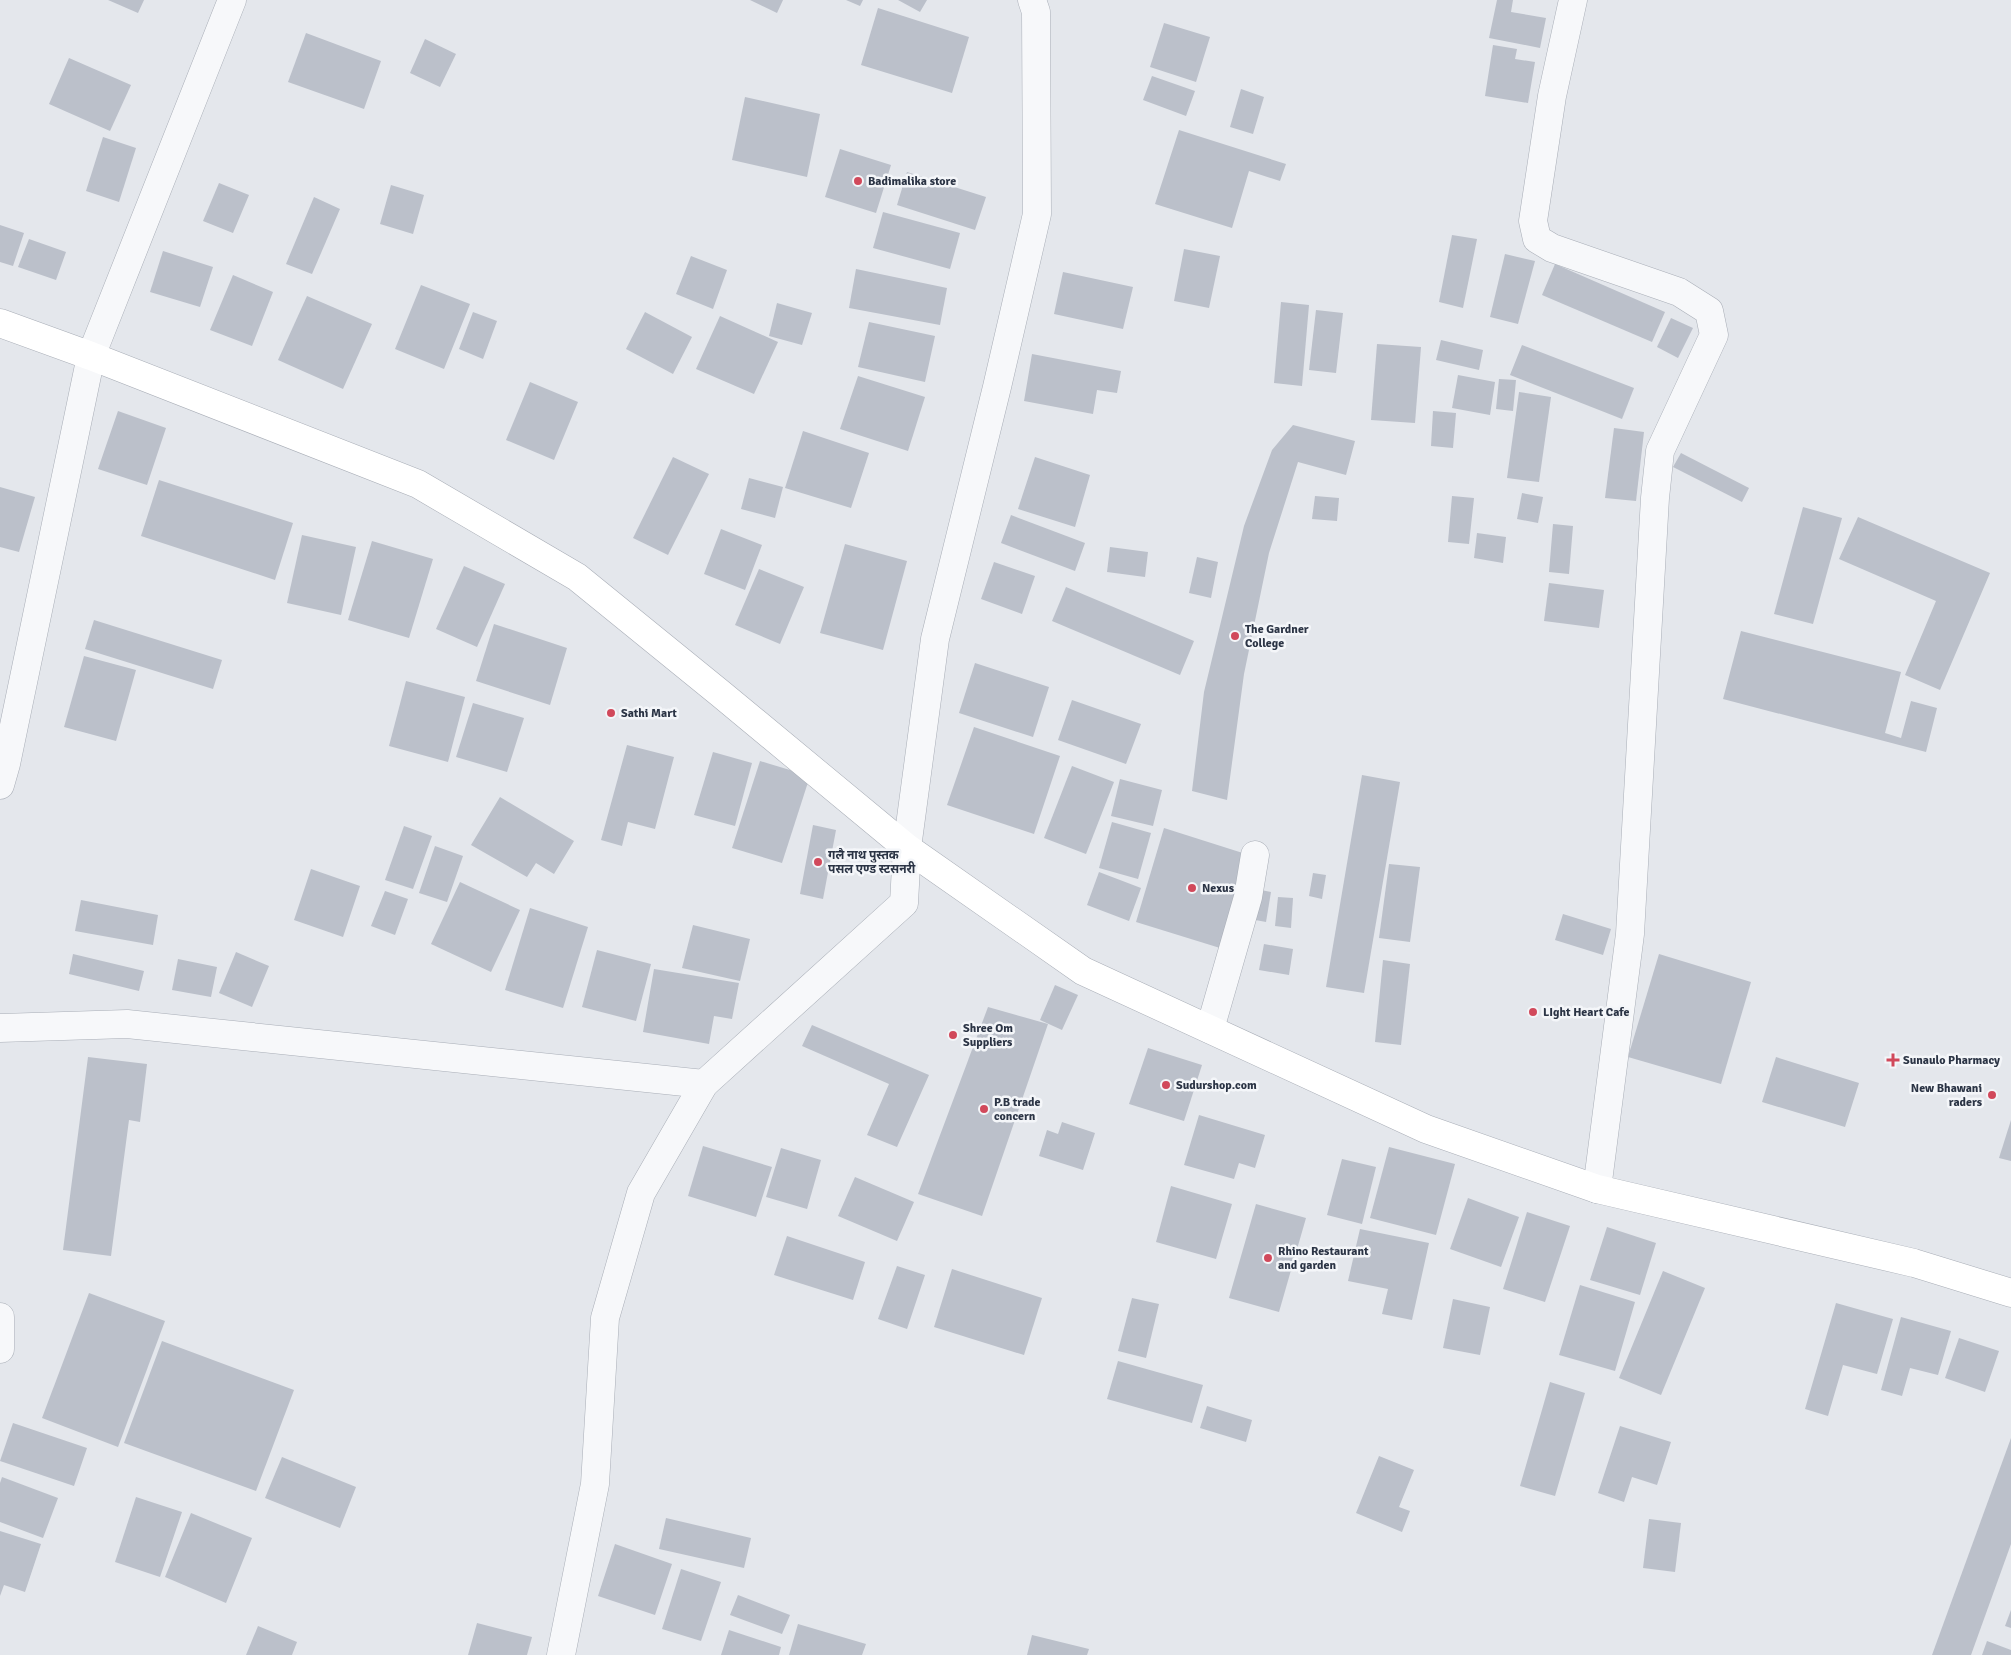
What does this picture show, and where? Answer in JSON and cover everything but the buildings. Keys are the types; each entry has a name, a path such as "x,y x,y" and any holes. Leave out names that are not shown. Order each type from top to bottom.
{"street":[{"path":"2,770 91,356 232,0"},
{"path":"563,1655 595,1484 605,1318 641,1193 704,1084 904,903 907,848 935,638 997,387 1037,214 1036,12 1032,0"},
{"path":"1573,0 1552,96 1533,221 1537,239 1552,248 1679,292 1709,311 1714,335 1660,451 1655,498 1630,934 1597,1189"},
{"path":"0,322 418,484 577,577 907,848 1083,971 1426,1129 1597,1189 1914,1263 2011,1293"},
{"path":"1210,1029 1248,897 1255,855"},
{"path":"0,1028 127,1024 704,1084"},
{"path":"0,1317 0,1349"}],"place":[{"name":"Badimalika store","path":"858,181"},
{"name":"The Gardner College","path":"1235,636"},
{"name":"Sathi Mart","path":"611,713"},
{"name":"गलै नाथ पुस्तक पसल एण्ड स्टसनरी","path":"818,862"},
{"name":"Nexus","path":"1192,888"},
{"name":"LIght Heart Cafe","path":"1533,1012"},
{"name":"Shree Om Suppliers","path":"953,1035"},
{"name":"Sunaulo Pharmacy","path":"1893,1060"},
{"name":"Sudurshop.com","path":"1166,1085"},
{"name":"New Bhawani raders","path":"1992,1095"},
{"name":"P.B trade concern","path":"984,1109"},
{"name":"Rhino Restaurant and garden","path":"1268,1258"}]}
